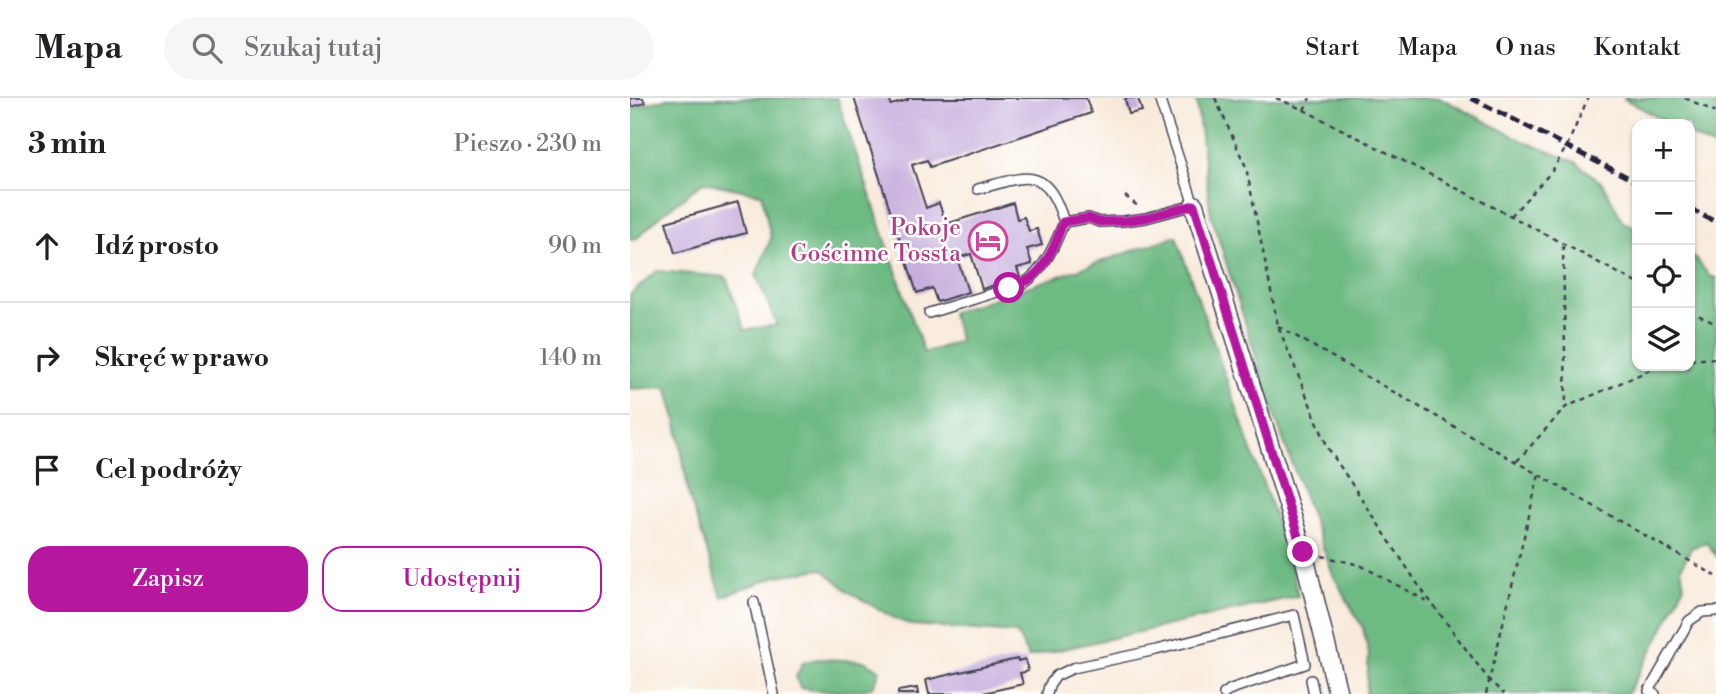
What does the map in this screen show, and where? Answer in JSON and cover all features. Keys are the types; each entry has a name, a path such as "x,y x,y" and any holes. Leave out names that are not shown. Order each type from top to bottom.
{"street":[{"path":"1194,205 1303,552 1338,694"}],"lane":[{"path":"1063,222 1089,218 1099,222 1123,221 1146,218 1194,205 1159,98"},
{"path":"929,313 1023,284 1044,263 1058,236 1063,222 1058,204 1051,190 1043,183 1020,177 978,189"},
{"path":"754,602 774,694"},
{"path":"1655,694 1649,691 1689,621 1702,612 1716,611"},
{"path":"1047,694 1056,676 1073,668 1294,615 1306,664 1231,689 1224,694"},
{"path":"1311,680 1314,694"}],"path":[{"path":"1215,98 1246,167 1278,326 1328,448 1433,605 1489,680 1504,694"},
{"path":"1276,98 1511,216 1632,281"},
{"path":"1304,110 1310,98"},
{"path":"1511,216 1552,172 1567,146 1588,98"},
{"path":"1685,98 1716,112"},
{"path":"1563,245 1566,407"},
{"path":"1695,314 1716,324"},
{"path":"1278,326 1716,576"},
{"path":"1695,360 1716,358"},
{"path":"1517,461 1566,407 1648,371"},
{"path":"1486,694 1539,474"},
{"path":"1303,552 1360,565 1433,605"}],"green space":[{"path":"667,98 837,98 924,353 960,341 951,313 1176,236 1289,557 1298,596 1028,657 1017,633 911,625 849,592 822,569 777,576 722,597 689,496 677,422 667,387 630,389 630,295 657,271 726,277 745,330 777,325 756,275 771,239 762,194 703,182 635,240 630,239 630,109"},
{"path":"1196,98 1441,98 1523,141 1576,162 1603,184 1623,222 1632,226 1632,371 1695,371 1695,258 1710,277 1716,277 1716,556 1706,542 1691,548 1681,568 1684,586 1627,694 1366,694 1369,654 1363,628 1333,575 1277,423 1211,215"},
{"path":"1623,98 1716,98 1716,149 1695,138 1695,119 1661,119"},
{"path":"818,659 864,661 880,670 873,686 867,689 838,691 800,688 796,677 803,662"}],"building":[{"path":"630,98 643,98 645,103 631,107"},
{"path":"854,98 889,98 891,105 908,100 907,98 1086,98 1091,113 930,167 927,160 912,165 926,208 939,203 946,224 1013,203 1017,219 1024,217 1029,231 1037,229 1042,245 1027,249 1032,264 1017,268 1020,277 982,289 971,254 957,258 968,292 937,302 932,288 917,293"},
{"path":"1138,98 1142,111 1129,114 1125,99"},
{"path":"738,202 746,233 675,253 666,222"},
{"path":"1025,659 1028,671 1020,673 1023,684 979,694 929,694 926,680"},
{"path":"917,688 918,694 898,694 898,691"}],"railway":[{"path":"1471,98 1632,179"},
{"path":"1695,212 1716,222"}],"place":[{"name":"Pokoje Gościnne Tossta","path":"988,241"}],"route":[{"path":"1009,288 1023,284 1038,272 1063,222 1089,218 1113,223 1146,218 1194,205 1303,552"}]}
